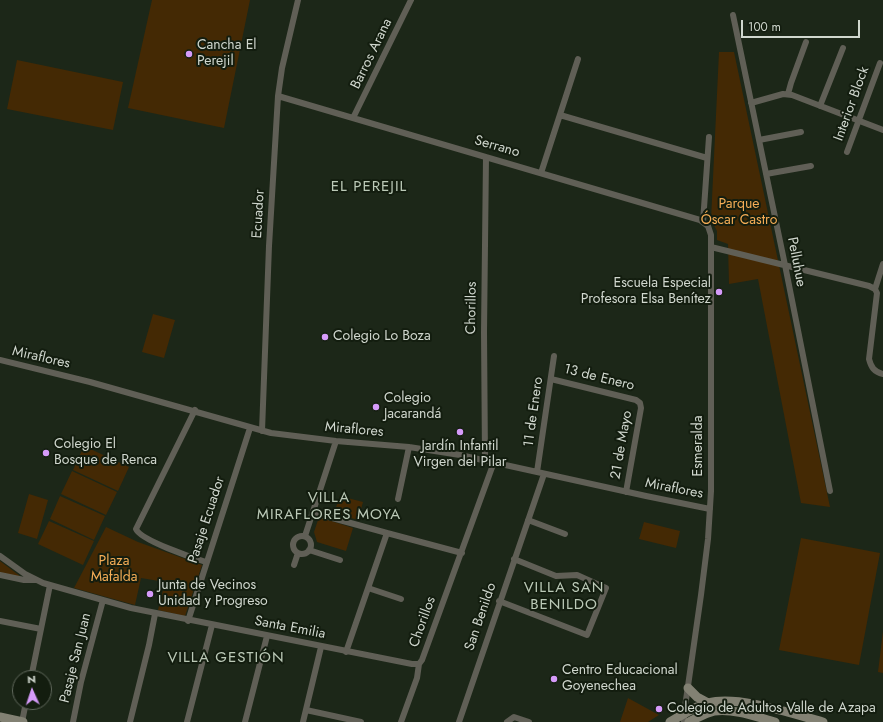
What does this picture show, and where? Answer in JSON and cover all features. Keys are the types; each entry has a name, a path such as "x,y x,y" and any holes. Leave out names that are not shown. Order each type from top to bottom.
{"main road":[{"path":"688,688 697,697 708,703"},
{"path":"684,720 708,703 726,700 781,710 823,722"},
{"path":"670,722 684,720 719,710 730,711 752,719 775,722"},
{"path":"0,717 23,722"}],"street":[{"name":"Ecuador","path":"262,431 269,254 278,96 282,68 298,0"},
{"name":"Barros Arana","path":"353,118 411,0"},
{"name":"Pelluhue","path":"733,15 830,491"},
{"path":"788,94 790,83 806,42"},
{"name":"Interior Block","path":"820,106 843,48"},
{"path":"541,173 578,59"},
{"name":"Interior Block","path":"847,152 880,63"},
{"path":"751,102 788,94 883,130"},
{"name":"Serrano","path":"278,96 541,173 705,224"},
{"path":"560,116 707,158"},
{"path":"759,140 801,132"},
{"name":"Esmeralda","path":"684,720 701,595 710,509 712,437 711,232 705,224 709,137"},
{"name":"Chorillos","path":"485,460 484,332 486,157"},
{"path":"766,174 811,166"},
{"path":"711,247 875,288"},
{"path":"883,264 875,288 877,293 870,359 871,366 875,371 883,374"},
{"name":"11 de Enero","path":"537,472 554,356"},
{"name":"Miraflores","path":"0,360 195,410 262,431 282,435 410,448 485,460 626,492 710,509"},
{"name":"13 de Enero","path":"551,379 636,400 640,403"},
{"name":"21 de Mayo","path":"626,492 641,408 640,403"},
{"path":"195,410 137,526 137,531 162,546 206,562"},
{"name":"Pasaje Ecuador","path":"188,621 250,428"},
{"path":"305,536 314,514 336,441"},
{"path":"398,499 410,448"},
{"name":"Chorillos","path":"401,722 418,675 419,664 422,660 494,462"},
{"name":"San Benildo","path":"459,722 544,474"},
{"path":"314,514 462,552"},
{"path":"528,520 565,534"},
{"path":"346,652 387,533"},
{"path":"305,536 310,541 309,550"},
{"path":"298,553 292,547 293,541 296,537 305,536"},
{"path":"298,553 309,550 340,560"},
{"path":"294,565 298,553"},
{"name":"Santa Emilia","path":"0,556 37,580 50,585 155,614 346,652 419,664"},
{"path":"500,601 587,635 606,588 577,575 556,576 514,559"},
{"path":"0,575 24,580 37,580"},
{"path":"33,670 50,585"},
{"path":"368,588 401,599"},
{"name":"Pasaje San Juan","path":"73,722 80,686 103,600"},
{"path":"130,722 150,646 155,614"},
{"path":"0,621 41,629"},
{"path":"187,722 212,625"},
{"path":"245,722 267,636"},
{"path":"303,722 321,647"},
{"path":"23,722 25,710"},
{"path":"306,710 361,722"},
{"path":"509,720 516,718 528,722"}],"green space":[{"name":"Cancha El Perejil","path":"152,0 250,0 224,128 128,108"},
{"name":"Parque Óscar Castro","path":"719,52 734,52 830,507 801,503 758,279 729,284 728,244 717,240 717,231 711,220"},
{"path":"17,60 123,82 113,130 7,109"},
{"path":"153,314 175,320 164,358 142,352"},
{"path":"84,446 129,467 118,491 73,470"},
{"path":"72,471 117,492 106,515 61,494"},
{"path":"29,494 48,500 37,539 18,533"},
{"path":"60,496 105,516 94,540 50,519"},
{"path":"340,496 363,502 358,520 334,513"},
{"path":"319,517 353,528 346,551 317,542 314,532"},
{"path":"49,521 94,541 83,565 38,544"},
{"path":"644,522 680,531 676,548 639,539"},
{"name":"Plaza Mafalda","path":"106,527 138,542 202,565 185,616 158,610 165,582 141,578 135,605 74,588"},
{"path":"801,538 880,553 859,665 779,650"},
{"path":"0,561 24,579 0,574"},
{"path":"883,631 883,673 878,672"},
{"path":"628,698 659,715 648,722 620,722"}],"place":[{"name":"Cancha El Perejil","path":"189,54"},
{"name":"Escuela Especial Profesora Elsa Benítez","path":"719,292"},
{"name":"Colegio Lo Boza","path":"325,337"},
{"name":"Colegio Jacarandá","path":"376,407"},
{"name":"Jardín Infantil Virgen del Pilar","path":"460,432"},
{"name":"Colegio El Bosque de Renca","path":"46,453"},
{"name":"Junta de Vecinos Unidad y Progreso","path":"150,594"},
{"name":"Centro Educacional Goyenechea","path":"554,679"},
{"name":"Colegio de Adultos Valle de Azapa","path":"659,709"}],"district":[{"name":"EL PEREJIL","path":"369,187"},
{"name":"VILLA MIRAFLORES MOYA","path":"329,506"},
{"name":"VILLA SAN BENILDO","path":"564,596"},
{"name":"VILLA GESTIÓN","path":"226,658"}]}
